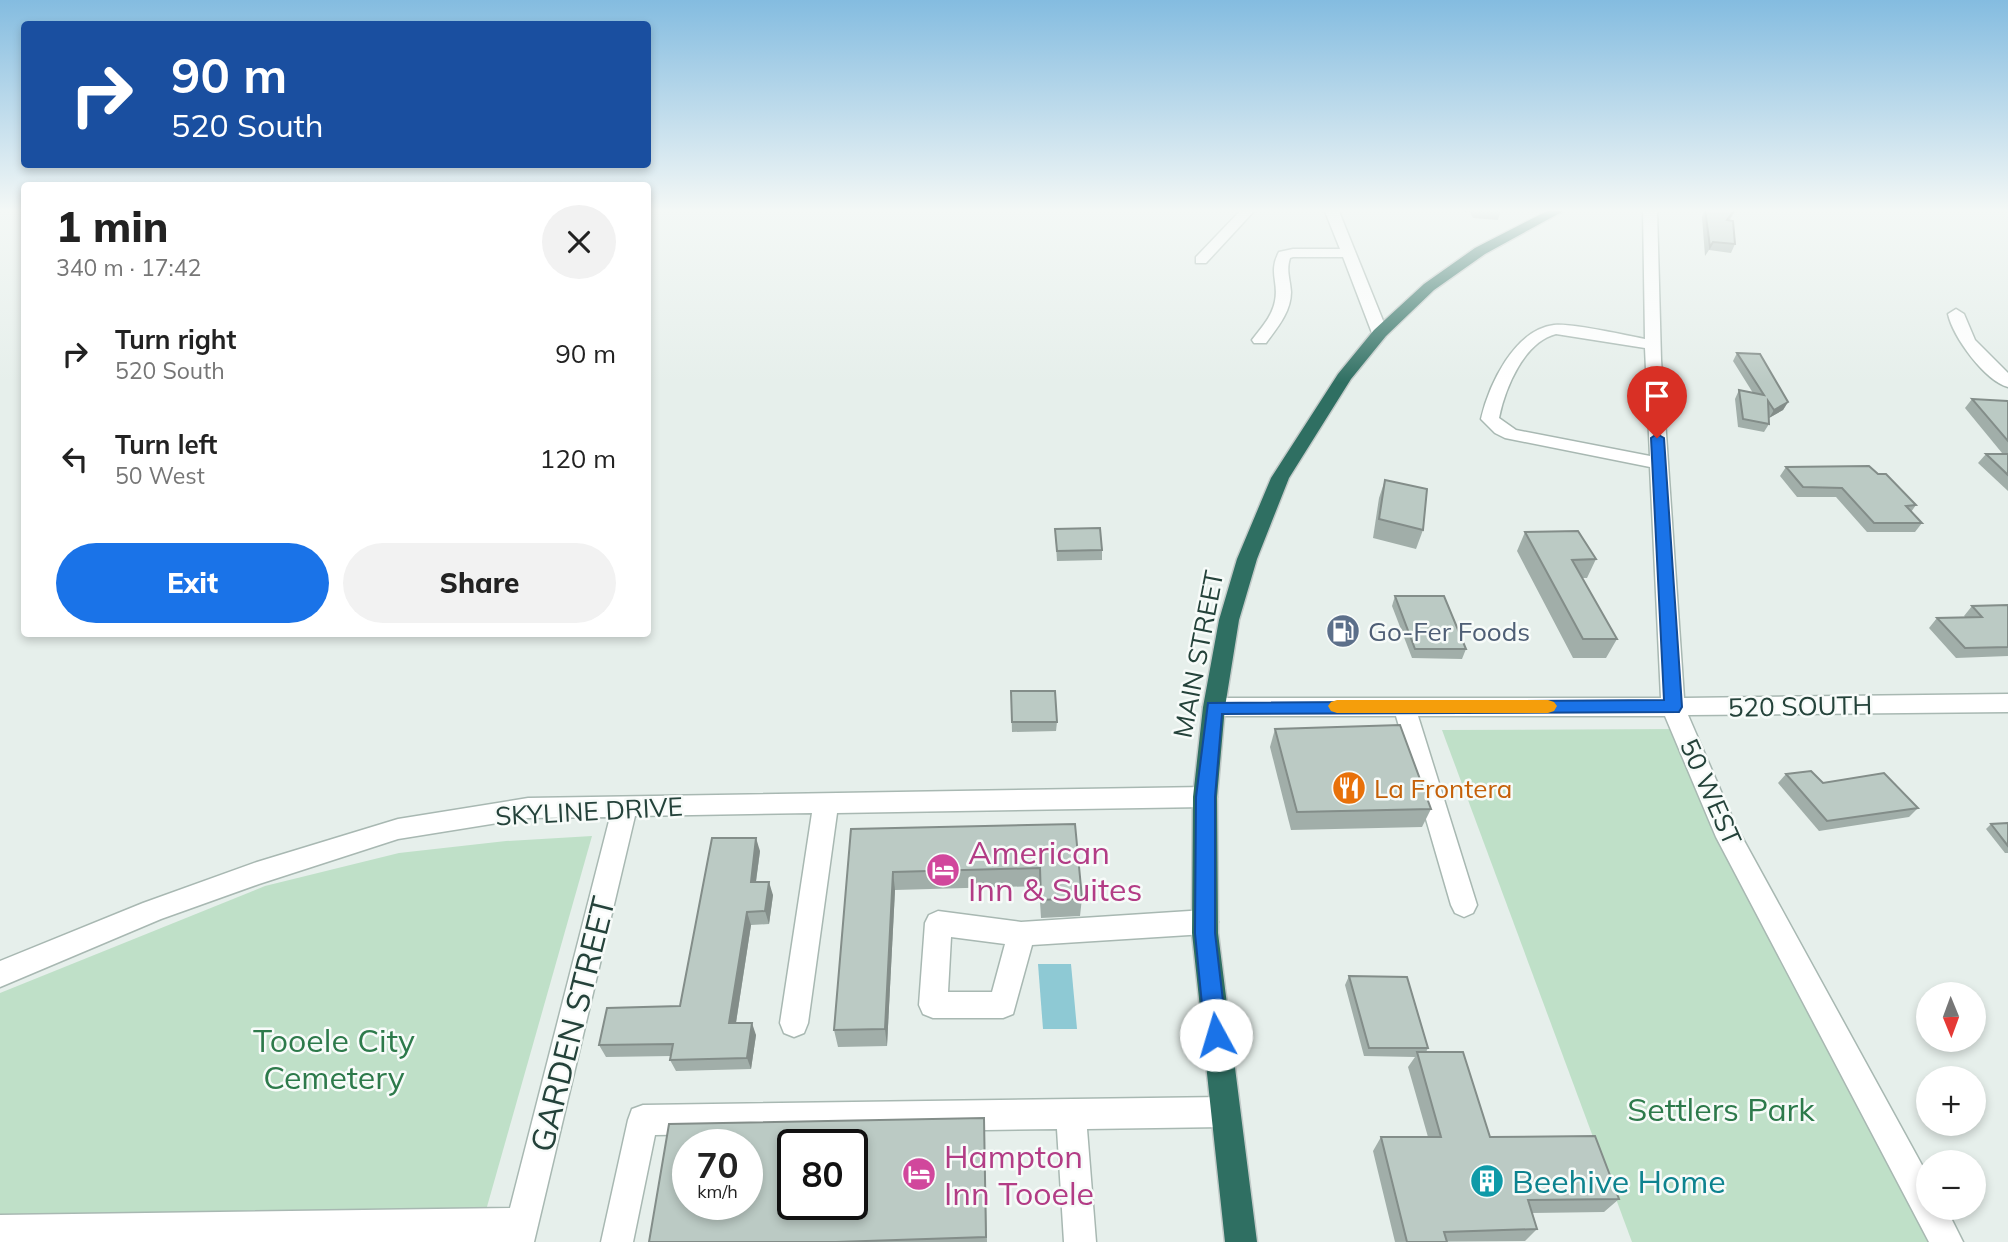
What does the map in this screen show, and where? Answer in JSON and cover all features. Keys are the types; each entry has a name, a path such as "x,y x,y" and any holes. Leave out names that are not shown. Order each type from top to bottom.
{"highway":[{"name":"MAIN STREET","path":"1241,1242 1224,1112 1205,922 1206,797 1214,707 1229,620 1243,571 1280,478 1344,377 1380,333 1429,287 1457,267"}],"street":[{"path":"1260,340 1276,321 1283,301 1285,288 1279,271 1280,267"},
{"path":"1354,267 1380,333"},
{"name":"50 WEST","path":"1651,267 1653,345 1673,707 1725,830 1947,1242"},
{"path":"1956,313 1958,329 1985,361 2008,382"},
{"path":"1653,345 1542,331 1512,365 1490,414 1495,425 1511,434 1659,464"},
{"name":"520 SOUTH","path":"1214,707 1673,707 2008,703"},
{"path":"1404,706 1464,905"},
{"name":"SKYLINE DRIVE","path":"0,974 163,907 257,873 398,829 528,808 1206,797"},
{"path":"793,1023 826,805"},
{"name":"GARDEN STREET","path":"520,1233 625,806"},
{"path":"1021,934 1205,922"},
{"path":"617,1242 643,1120 1224,1112"},
{"path":"1071,1115 1080,1242"},
{"path":"0,1231 520,1233"}],"green space":[{"name":"Settlers Park","path":"1674,729 1916,1206 1916,1220 1923,1220 1934,1242 1632,1242 1442,730"},
{"name":"Tooele City Cemetery","path":"592,836 477,1242 0,1242 0,993 265,886 399,853 506,841"}],"water":[{"path":"1038,964 1071,964 1077,1029 1043,1029"}],"building":[{"path":"1737,353 1760,354 1788,402 1774,410 1768,401 1769,424 1743,419 1739,390 1764,395"},
{"path":"1972,399 2008,401 2008,441"},
{"path":"1986,454 2008,454 2008,475"},
{"path":"1869,466 1878,474 1886,474 1916,505 1906,506 1922,523 1874,523 1842,488 1803,487 1786,467"},
{"path":"1385,480 1427,489 1423,530 1379,519"},
{"path":"1100,528 1102,550 1057,551 1055,529"},
{"path":"1578,531 1596,559 1572,560 1617,639 1583,639 1525,532"},
{"path":"1395,596 1444,596 1466,649 1415,649"},
{"path":"2008,605 2008,647 1965,648 1937,618 1982,617 1972,606"},
{"path":"1011,691 1055,691 1057,722 1012,722"},
{"path":"1400,725 1431,809 1297,812 1275,729"},
{"path":"1811,771 1823,783 1884,773 1918,808 1827,821 1786,774"},
{"path":"2008,823 2008,846 1991,824"},
{"path":"1075,824 1082,898 1041,900 1040,868 893,872 885,1029 834,1030 851,829"},
{"path":"712,838 756,838 751,882 769,882 765,911 747,912 729,1023 752,1023 747,1058 670,1060 673,1044 599,1045 607,1008 680,1006"},
{"path":"1349,976 1407,977 1428,1048 1369,1048"},
{"name":"Beehive Home","path":"1417,1052 1463,1052 1490,1137 1595,1136 1619,1199 1528,1200 1537,1229 1444,1232 1447,1242 1407,1242 1381,1137 1441,1137"},
{"name":"Hampton Inn Tooele","path":"984,1118 986,1237 836,1242 649,1242 669,1124"}],"slow traffic":[{"path":"1337,706 1548,706"}],"place":[{"name":"Go-Fer Foods","path":"1343,631"},
{"name":"La Frontera","path":"1349,788"},
{"name":"American Inn & Suites","path":"943,870"},
{"name":"Hampton Inn Tooele","path":"919,1174"},
{"name":"Beehive Home","path":"1487,1181"}],"route":[{"path":"1216,1035 1205,933 1206,797 1214,707 1673,707 1657,438"}]}
